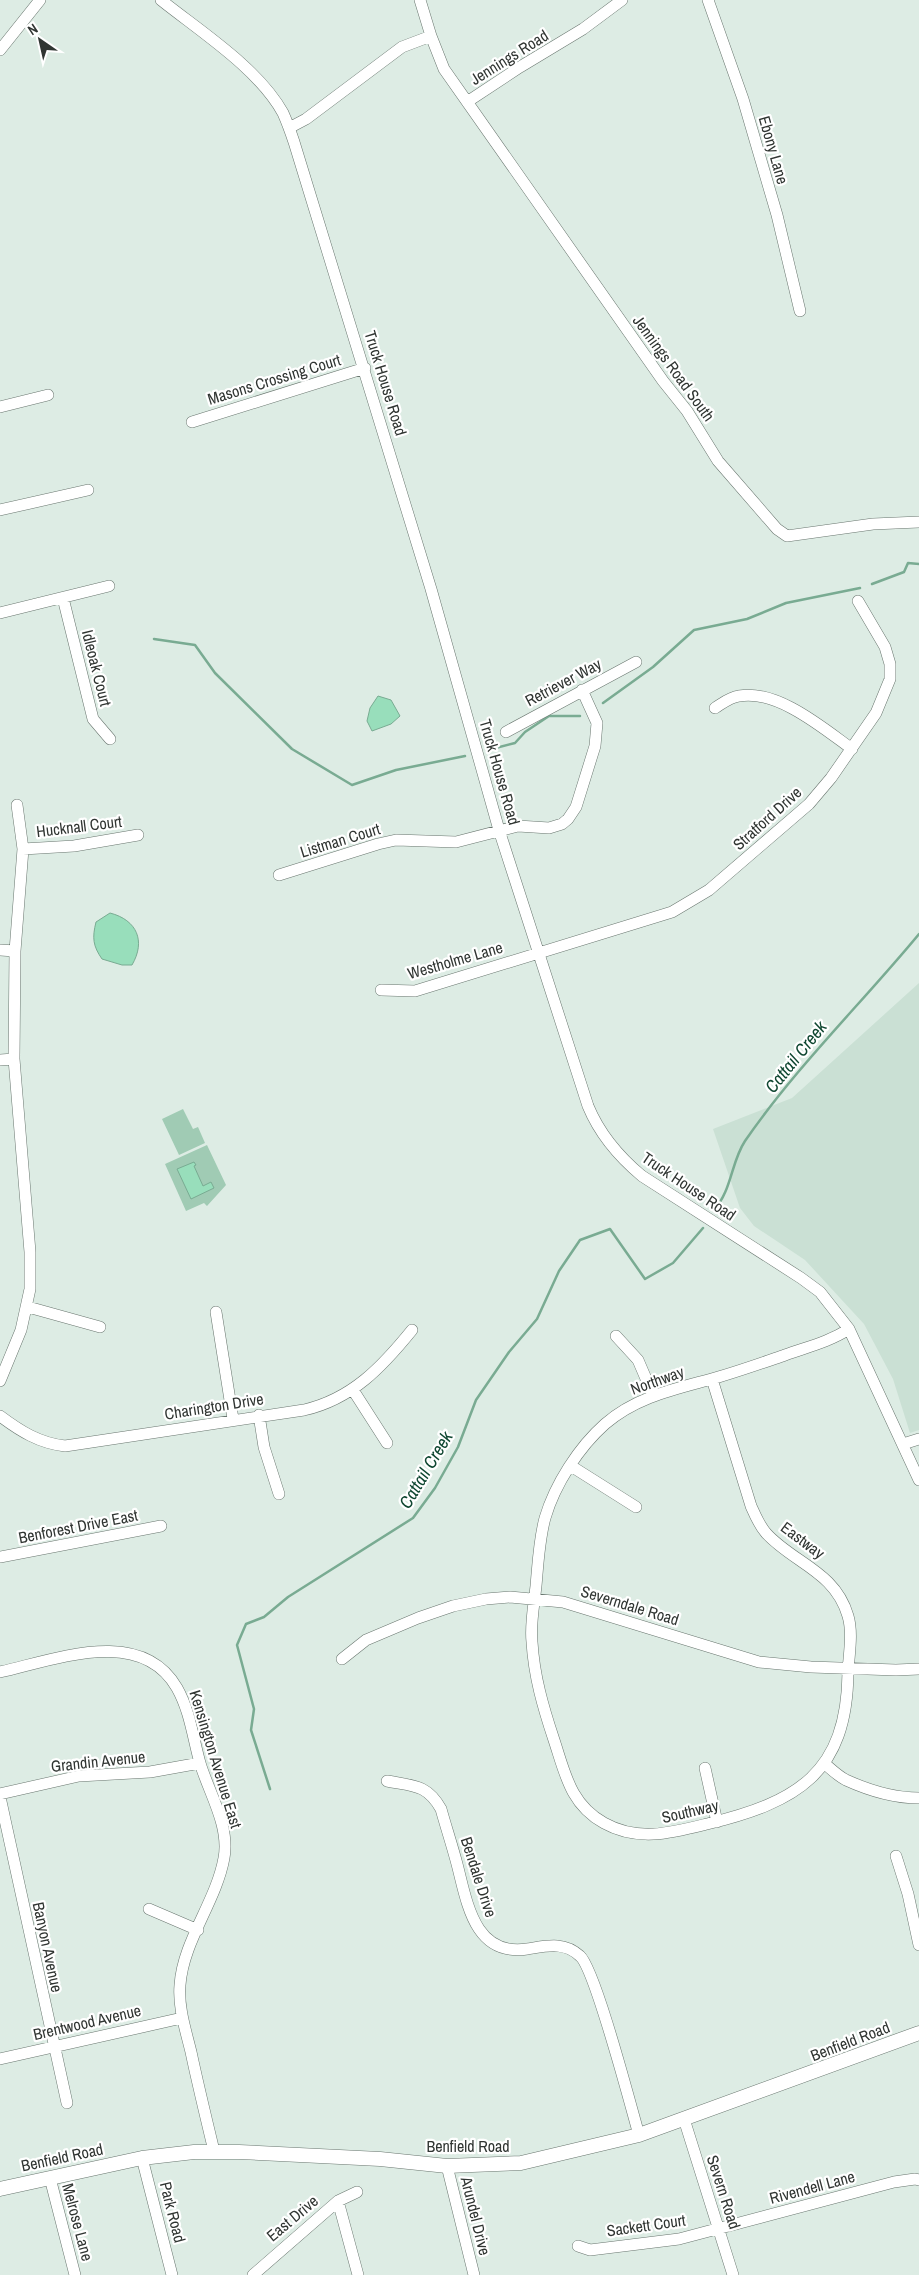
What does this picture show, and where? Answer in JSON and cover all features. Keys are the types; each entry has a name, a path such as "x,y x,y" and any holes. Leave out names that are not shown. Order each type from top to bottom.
{"main road":[{"name":"Benfield Road","path":"0,2189 142,2158 214,2151 380,2159 447,2166 521,2164 639,2135 919,2033"}],"street":[{"path":"0,50 40,0"},
{"name":"Truck House Road","path":"160,0 231,56 260,83 279,108 289,128 318,213 365,368 537,953 588,1106 603,1136 629,1165 642,1176 820,1292 849,1329 919,1480"},
{"name":"Jennings Road","path":"420,0 444,69 467,102 583,29 622,0"},
{"name":"Ebony Lane","path":"708,0 743,99 800,311"},
{"path":"289,128 306,119 402,47 431,36"},
{"name":"Jennings Road South","path":"467,102 663,381 687,411 718,461 777,530 787,536 873,524 919,522"},
{"name":"Masons Crossing Court","path":"192,422 365,368"},
{"path":"0,407 48,395"},
{"path":"0,510 88,490"},
{"path":"0,613 109,586"},
{"name":"Idleoak Court","path":"63,598 92,719 110,739"},
{"name":"Stratford Drive","path":"537,953 672,912 703,894 809,804 852,749 876,713 890,679 890,664 885,647 858,601"},
{"name":"Retriever Way","path":"506,732 636,662"},
{"name":"Listman Court","path":"279,875 396,840 456,842 518,826 555,827 568,819 572,814 595,746 597,723 582,690"},
{"path":"715,708 736,696 744,695 772,700 814,721 852,749"},
{"path":"0,1382 13,1353 28,1307 30,1289 30,1252 14,1059 16,951 23,849 17,805"},
{"name":"Hucknall Court","path":"23,849 74,846 138,835"},
{"path":"0,950 16,951"},
{"name":"Westholme Lane","path":"381,990 415,991 537,953"},
{"path":"0,1060 14,1059"},
{"path":"28,1307 100,1327"},
{"path":"216,1312 233,1419"},
{"name":"Northway","path":"534,1598 545,1518 554,1495 571,1466 604,1425 620,1412 653,1395 712,1379 827,1341 849,1329"},
{"name":"Charington Drive","path":"0,1416 31,1437 51,1444 65,1446 319,1406 353,1390 381,1365 412,1330"},
{"path":"616,1336 638,1360 653,1395"},
{"name":"Eastway","path":"712,1379 750,1506 759,1524 770,1537 820,1573 831,1585 846,1611 850,1634 848,1668"},
{"path":"353,1390 387,1443"},
{"path":"259,1416 264,1447 279,1494"},
{"path":"902,1444 919,1439"},
{"path":"571,1466 636,1507"},
{"name":"Benforest Drive East","path":"0,1557 162,1526"},
{"name":"Severndale Road","path":"342,1659 366,1640 452,1606 486,1599 534,1598 563,1602 759,1662 792,1666 896,1670 919,1668"},
{"name":"Southway","path":"534,1598 531,1638 542,1705 564,1776 579,1803 606,1824 633,1834 668,1834 716,1822 765,1808 802,1786 824,1763 838,1738 843,1723 848,1690 848,1668"},
{"name":"Kensington Avenue East","path":"0,1672 107,1650 126,1652 148,1660 160,1668 172,1680 182,1700 192,1727 200,1763 222,1828 225,1848 218,1879 182,1966 180,1987 182,2018 214,2151"},
{"name":"Grandin Avenue","path":"0,1796 79,1776 150,1772 200,1763"},
{"path":"824,1763 845,1779 900,1797 919,1798"},
{"path":"705,1768 716,1822"},
{"name":"Bendale Drive","path":"388,1782 422,1788 436,1800 474,1922 490,1942 510,1950 551,1945 564,1947 582,1957 600,2002 639,2135"},
{"name":"Banyon Avenue","path":"0,1796 53,2046 67,2103"},
{"path":"896,1856 908,1894 919,1945"},
{"path":"149,1909 198,1930"},
{"name":"Brentwood Avenue","path":"0,2060 53,2046 182,2018"},
{"name":"Severn Road","path":"684,2119 733,2275"},
{"name":"Park Road","path":"142,2158 172,2275"},
{"name":"Arundel Drive","path":"447,2166 474,2275"},
{"name":"Melrose Lane","path":"50,2178 75,2275"},
{"name":"Rivendell Lane","path":"718,2228 894,2182 917,2180"},
{"name":"East Drive","path":"253,2275 265,2269 338,2201 357,2192"},
{"path":"338,2201 358,2275"},
{"name":"Sackett Court","path":"578,2246 590,2250 679,2238 718,2228"}],"shaded area":[{"path":"378,696 391,700 400,716 391,724 372,731 367,721 370,708"},
{"path":"110,913 127,921 133,926 136,933 138,948 132,965 122,965 102,959 97,950 94,942 96,922"},
{"path":"919,983 919,1430 910,1433 893,1379 864,1324 805,1260 754,1226 740,1208 713,1129 792,1098"},
{"path":"183,1109 193,1129 198,1127 205,1143 179,1155 162,1119"},
{"path":"207,1145 226,1185 207,1206 204,1203 186,1211 165,1164"},
{"path":"194,1162 203,1186 211,1182 214,1188 191,1199 177,1169"}],"waterway":[{"path":"872,584 904,572 908,563 919,564"},
{"path":"603,703 653,667 694,630 747,619 786,603 860,588"},
{"path":"154,639 195,645 215,673 292,749 352,785 396,770 465,756"},
{"path":"488,750 515,743 525,732 549,716 580,716"},
{"name":"Cattail Creek","path":"714,1210 728,1185 740,1149 765,1114 807,1061 919,934"},
{"name":"Cattail Creek","path":"270,1789 251,1730 254,1709 237,1645 246,1624 264,1617 288,1597 413,1518 435,1488 458,1447 476,1400 509,1352 537,1319 559,1271 580,1240 610,1229 645,1279 673,1263 703,1228"}]}
